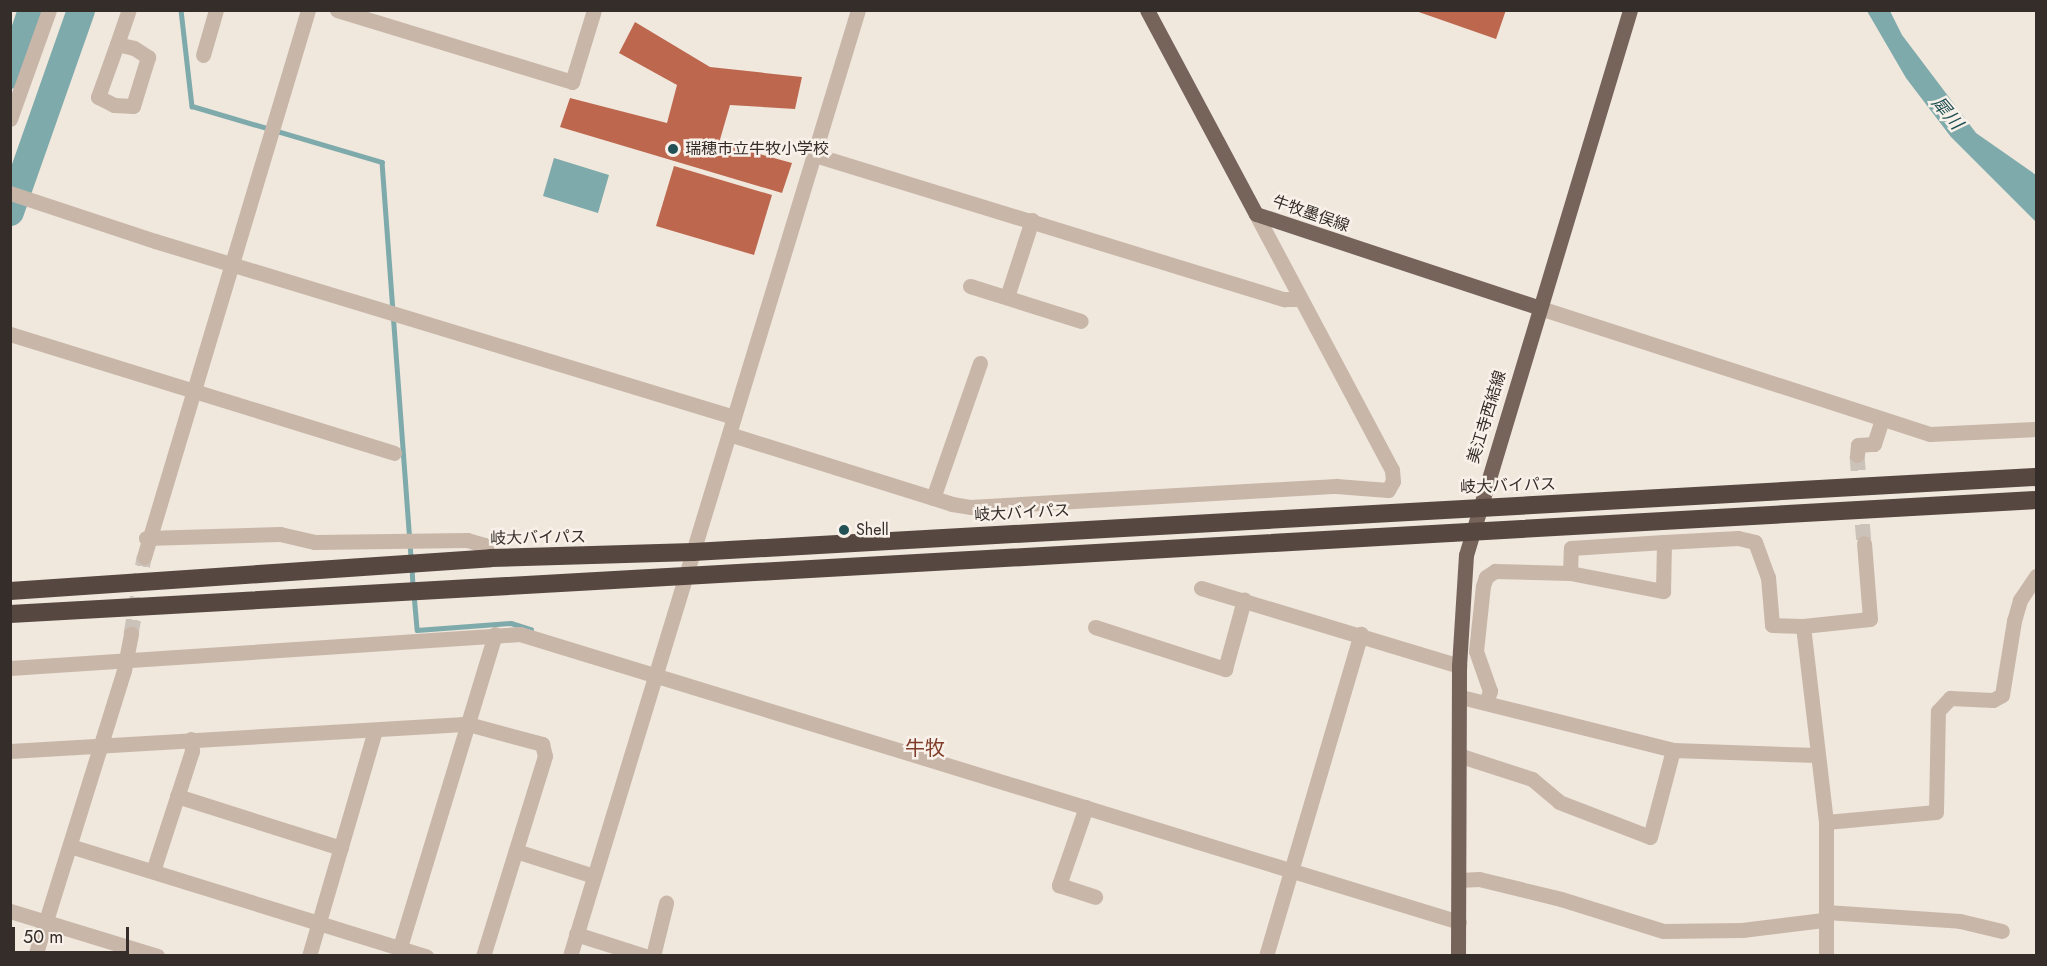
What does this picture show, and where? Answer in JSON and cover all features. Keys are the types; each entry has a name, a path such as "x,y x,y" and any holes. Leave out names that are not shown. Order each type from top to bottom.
{"highway":[{"name":"岐大バイパス","path":"10,591 491,558 693,552 1479,506 2037,477"},
{"path":"10,614 686,578 2037,500"}],"main road":[{"name":"牛牧墨俣線","path":"1147,10 1256,214 1540,308"},
{"name":"美江寺西結線","path":"1458,956 1460,666 1466,555 1630,10"}],"street":[{"path":"10,119 49,10"},
{"path":"117,44 129,10"},
{"path":"203,55 216,10"},
{"path":"144,557 146,538 308,10"},
{"path":"337,10 573,82 594,10"},
{"path":"570,956 858,10"},
{"path":"815,155 1284,299 1300,299"},
{"path":"10,193 230,264 734,417"},
{"path":"729,435 933,498 970,507 1336,486 1388,490 1392,470 1256,214"},
{"path":"1008,297 1032,220"},
{"path":"970,286 1081,321"},
{"path":"1540,308 1930,435 2037,429"},
{"path":"10,334 394,453"},
{"path":"933,498 981,369"},
{"path":"1857,455 1858,445 1874,444 1882,419"},
{"path":"146,538 280,534 315,542 467,540 484,545 491,558"},
{"path":"1570,573 1571,548 1738,538 1755,542 1768,577 1772,625 1803,626 1870,619 1864,543"},
{"path":"1486,702 1490,691 1476,651 1486,577 1495,571 1517,569 1570,573 1663,591 1664,542"},
{"path":"1826,822 1936,812 1938,711 1950,698 1993,700 2002,695 2006,688 2014,621 2020,600 2037,576"},
{"path":"1202,588 1361,634 1460,666"},
{"path":"1095,627 1225,669 1244,600"},
{"path":"1803,626 1826,822 1826,956"},
{"path":"35,956 101,744 126,660 131,634"},
{"path":"400,947 495,634"},
{"path":"10,668 520,634 1459,922"},
{"path":"1266,956 1361,634"},
{"path":"1461,697 1486,702 1562,725 1673,750 1817,755"},
{"path":"10,764 11,751 468,724 542,744 545,756 483,956"},
{"path":"309,956 375,730"},
{"path":"153,872 192,751 191,739"},
{"path":"1461,756 1532,779 1559,802 1650,837 1673,750"},
{"path":"177,796 341,848"},
{"path":"1086,807 1059,885 1095,897"},
{"path":"70,846 426,956"},
{"path":"516,850 594,876"},
{"path":"1460,880 1479,879 1561,899 1663,931 1742,930 1825,916 1960,921 2002,932"},
{"path":"653,956 666,903"},
{"path":"10,911 157,956"},
{"path":"576,934 645,956"}],"water":[{"name":"犀川","path":"1867,11 1890,11 1902,35 1976,133 2036,175 2036,222 1951,137 1906,78"},
{"path":"554,158 609,175 598,213 543,196"}],"building":[{"path":"1413,10 1506,10 1496,39"},
{"path":"635,22 710,67 802,77 795,109 730,105 719,143 792,163 782,193 560,127 570,98 667,123 677,85 619,53"},
{"path":"674,166 772,195 754,255 656,226"}],"waterway":[{"path":"10,75 32,10"},
{"path":"10,212 81,10"},
{"path":"181,10 192,106 382,162 411,559"},
{"path":"412,567 413,586"},
{"path":"414,594 417,630 511,623 531,629"}],"tunnel":[{"path":"1857,455 1864,543"},
{"path":"131,634 144,557"}],"place":[{"name":"瑞穂市立牛牧小学校","path":"673,149"},
{"name":"Shell","path":"844,530"}],"district":[{"name":"牛牧","path":"925,748"}]}
